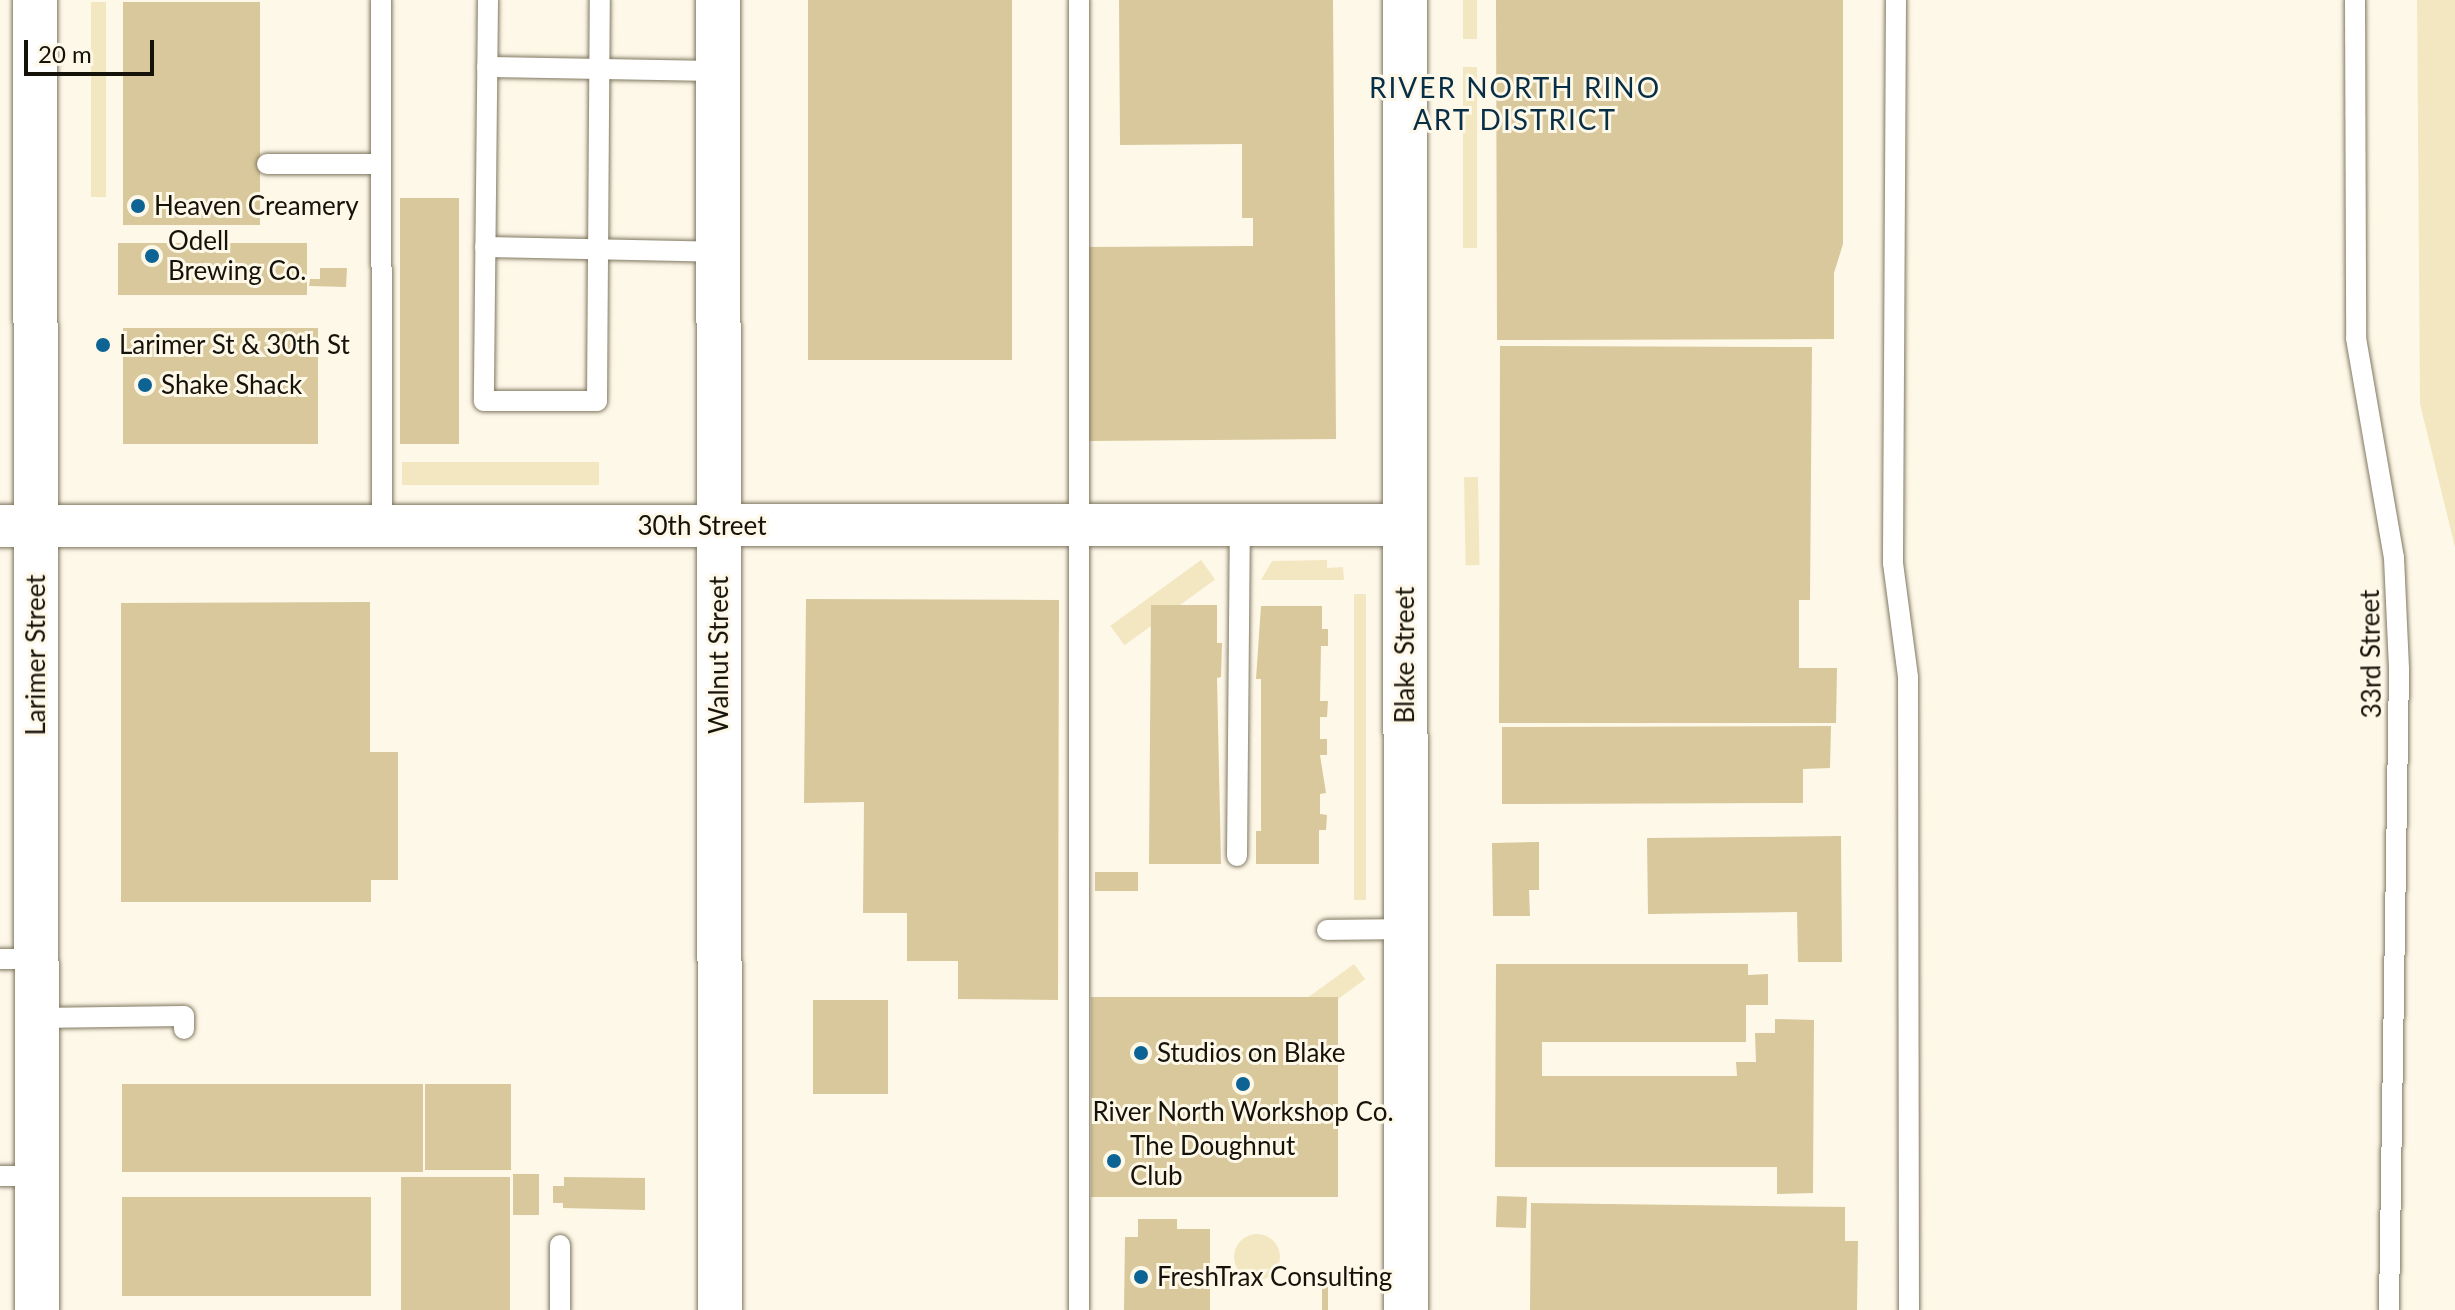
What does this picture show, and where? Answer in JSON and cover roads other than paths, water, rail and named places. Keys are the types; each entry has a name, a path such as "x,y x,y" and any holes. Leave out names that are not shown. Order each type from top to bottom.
{"street":[{"name":"Larimer Street","path":"35,0 18,526 18,959 37,1018 18,1176 37,1310"},
{"name":"Walnut Street","path":"718,0 720,1310"},
{"name":"Blake Street","path":"1405,0 1406,1310"},
{"name":"30th Street","path":"18,526 1405,525"}],"lane":[{"path":"381,0 382,526"},
{"path":"488,0 484,401 597,401 600,0"},
{"path":"1079,0 1079,1310"},
{"path":"1896,0 1893,563 1908,677 1909,1310"},
{"name":"33rd Street","path":"2355,0 2356,338 2394,558 2399,670 2389,1310"},
{"path":"487,67 718,71"},
{"path":"267,164 381,164"},
{"path":"485,247 719,252"},
{"path":"1237,856 1240,525"},
{"path":"1327,930 1405,929"},
{"path":"37,1018 184,1016 184,1029"},
{"path":"560,1245 560,1310"}],"place":[{"name":"Heaven Creamery","path":"138,206"},
{"name":"Odell Brewing Co.","path":"152,256"},
{"name":"Larimer St & 30th St","path":"103,345"},
{"name":"Shake Shack","path":"145,385"},
{"name":"Studios on Blake","path":"1141,1053"},
{"name":"River North Workshop Co.","path":"1243,1084"},
{"name":"The Doughnut Club","path":"1114,1161"},
{"name":"FreshTrax Consulting","path":"1141,1277"}],"district":[{"name":"RIVER NORTH RINO ART DISTRICT","path":"1515,103"}]}
